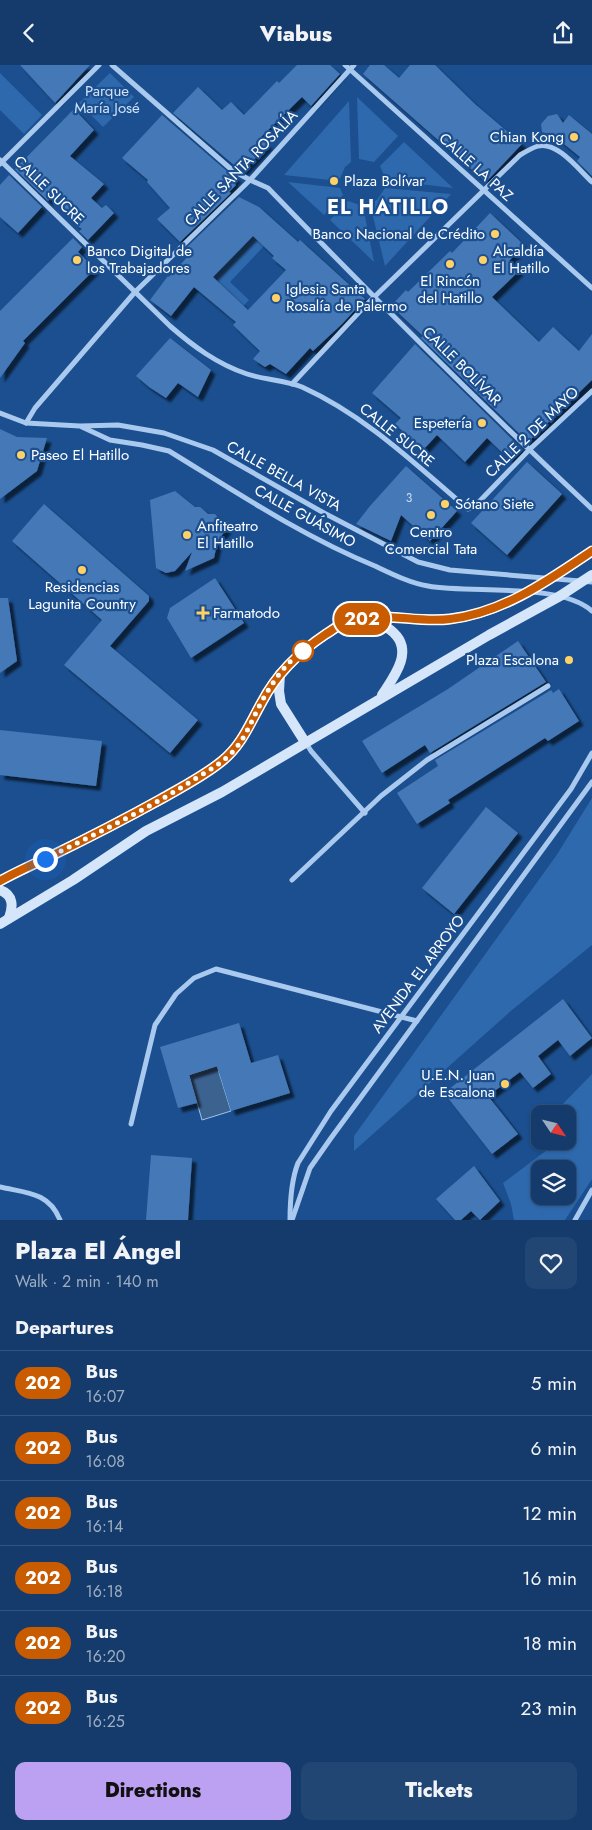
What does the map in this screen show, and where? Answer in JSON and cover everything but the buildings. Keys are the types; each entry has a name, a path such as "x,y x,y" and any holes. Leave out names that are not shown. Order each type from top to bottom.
{"street":[{"path":"1,162 99,65"},
{"name":"CALLE BOLÍVAR","path":"112,65 232,170 268,187 375,298 529,450 592,509"},
{"name":"CALLE LA PAZ","path":"345,65 352,67 483,191 592,288"},
{"name":"CALLE SANTA ROSALÍA","path":"26,423 35,408 135,292 250,180 352,67"},
{"path":"292,384 375,298 520,155 538,145 559,150 592,182"},
{"name":"CALLE SUCRE","path":"1,162 170,326 204,354 247,374 301,387 348,411 377,431 468,509"},
{"name":"CALLE 2 DE MAYO","path":"468,509 474,507 529,450 592,391"},
{"name":"CALLE BELLA VISTA","path":"0,413 26,423 80,426 118,425 164,433 213,450 324,513 418,562 450,570 550,578"},
{"name":"CALLE GUÁSIMO","path":"80,426 110,440 169,451 336,550 412,582 444,588 485,591 530,591"},
{"path":"0,881 123,821 224,760 245,735 262,701 280,673 293,658 342,623 367,618 394,617 418,621 451,619 500,605 530,591 592,551"},
{"path":"5,921 73,880 146,831 222,792 489,635 587,582 592,575"},
{"path":"550,578 587,582"},
{"path":"530,591 560,596 588,607 592,611"},
{"path":"367,618 395,634 402,652 401,662 397,671 380,698"},
{"path":"280,673 279,691 281,704 311,751 365,813"},
{"path":"292,880 381,796 427,760 548,687"},
{"name":"AVENIDA EL ARROYO","path":"291,1220 290,1203 298,1163 332,1111 571,789 592,753"},
{"name":"AVENIDA EL ARROYO","path":"291,1220 310,1168 592,782"},
{"path":"0,891 4,891 11,898 12,908 5,921"},
{"path":"131,1124 155,1025 176,994 194,978 216,969 417,1021"},
{"path":"0,1187 29,1192 46,1199 60,1220"},
{"path":"575,1220 592,1190"}],"green space":[{"path":"0,73 42,115 24,134 0,110"},
{"name":"Parque María José","path":"110,73 134,97 103,127 79,103"},
{"path":"357,97 398,136 374,162 359,159"},
{"path":"349,101 351,162 345,167 339,181 284,175"},
{"path":"404,142 453,188 386,180 380,166"},
{"path":"288,182 340,188 343,195 324,215"},
{"path":"385,188 451,194 385,266 370,204 377,200"},
{"path":"348,201 363,206 374,262 330,220"},
{"path":"253,236 264,246 230,282 249,300 231,319 222,310 234,297 213,277"},
{"path":"592,798 592,945 512,1010 354,1151 354,1136 556,856"},
{"path":"592,1074 592,1179 576,1203 576,1160 534,1160 547,1150 576,1150 576,1105 562,1105"},
{"path":"531,1162 531,1205 575,1205 565,1220 514,1220 511,1204 503,1183"}],"shaded area":[{"path":"217,1066 231,1111 202,1120 189,1075"}],"bus line":[{"name":"202","path":"0,881 123,821 184,786 224,760 245,735 262,701 280,673 293,658 342,623 367,618 394,617 418,621 451,619 469,615 521,596 592,551"}],"place":[{"name":"Chian Kong","path":"574,137"},
{"name":"Plaza Bolívar","path":"334,181"},
{"name":"Banco Nacional de Crédito","path":"495,234"},
{"name":"Banco Digital de los Trabajadores","path":"77,260"},
{"name":"Alcaldía El Hatillo","path":"483,260"},
{"name":"El Rincón del Hatillo","path":"450,264"},
{"name":"Iglesia Santa Rosalía de Palermo","path":"276,298"},
{"name":"Espetería","path":"482,423"},
{"name":"Paseo El Hatillo","path":"21,455"},
{"name":"Sótano Siete","path":"445,504"},
{"name":"Centro Comercial Tata","path":"431,515"},
{"name":"Anfiteatro El Hatillo","path":"187,535"},
{"name":"Residencias Lagunita Country","path":"82,570"},
{"name":"Farmatodo","path":"203,613"},
{"name":"Plaza Escalona","path":"569,660"},
{"name":"U.E.N. Juan de Escalona","path":"505,1084"}],"district":[{"name":"EL HATILLO","path":"388,207"}],"route":[{"path":"45,859 123,821 184,786 224,760 245,735 262,701 280,673 293,658 303,651"}]}
